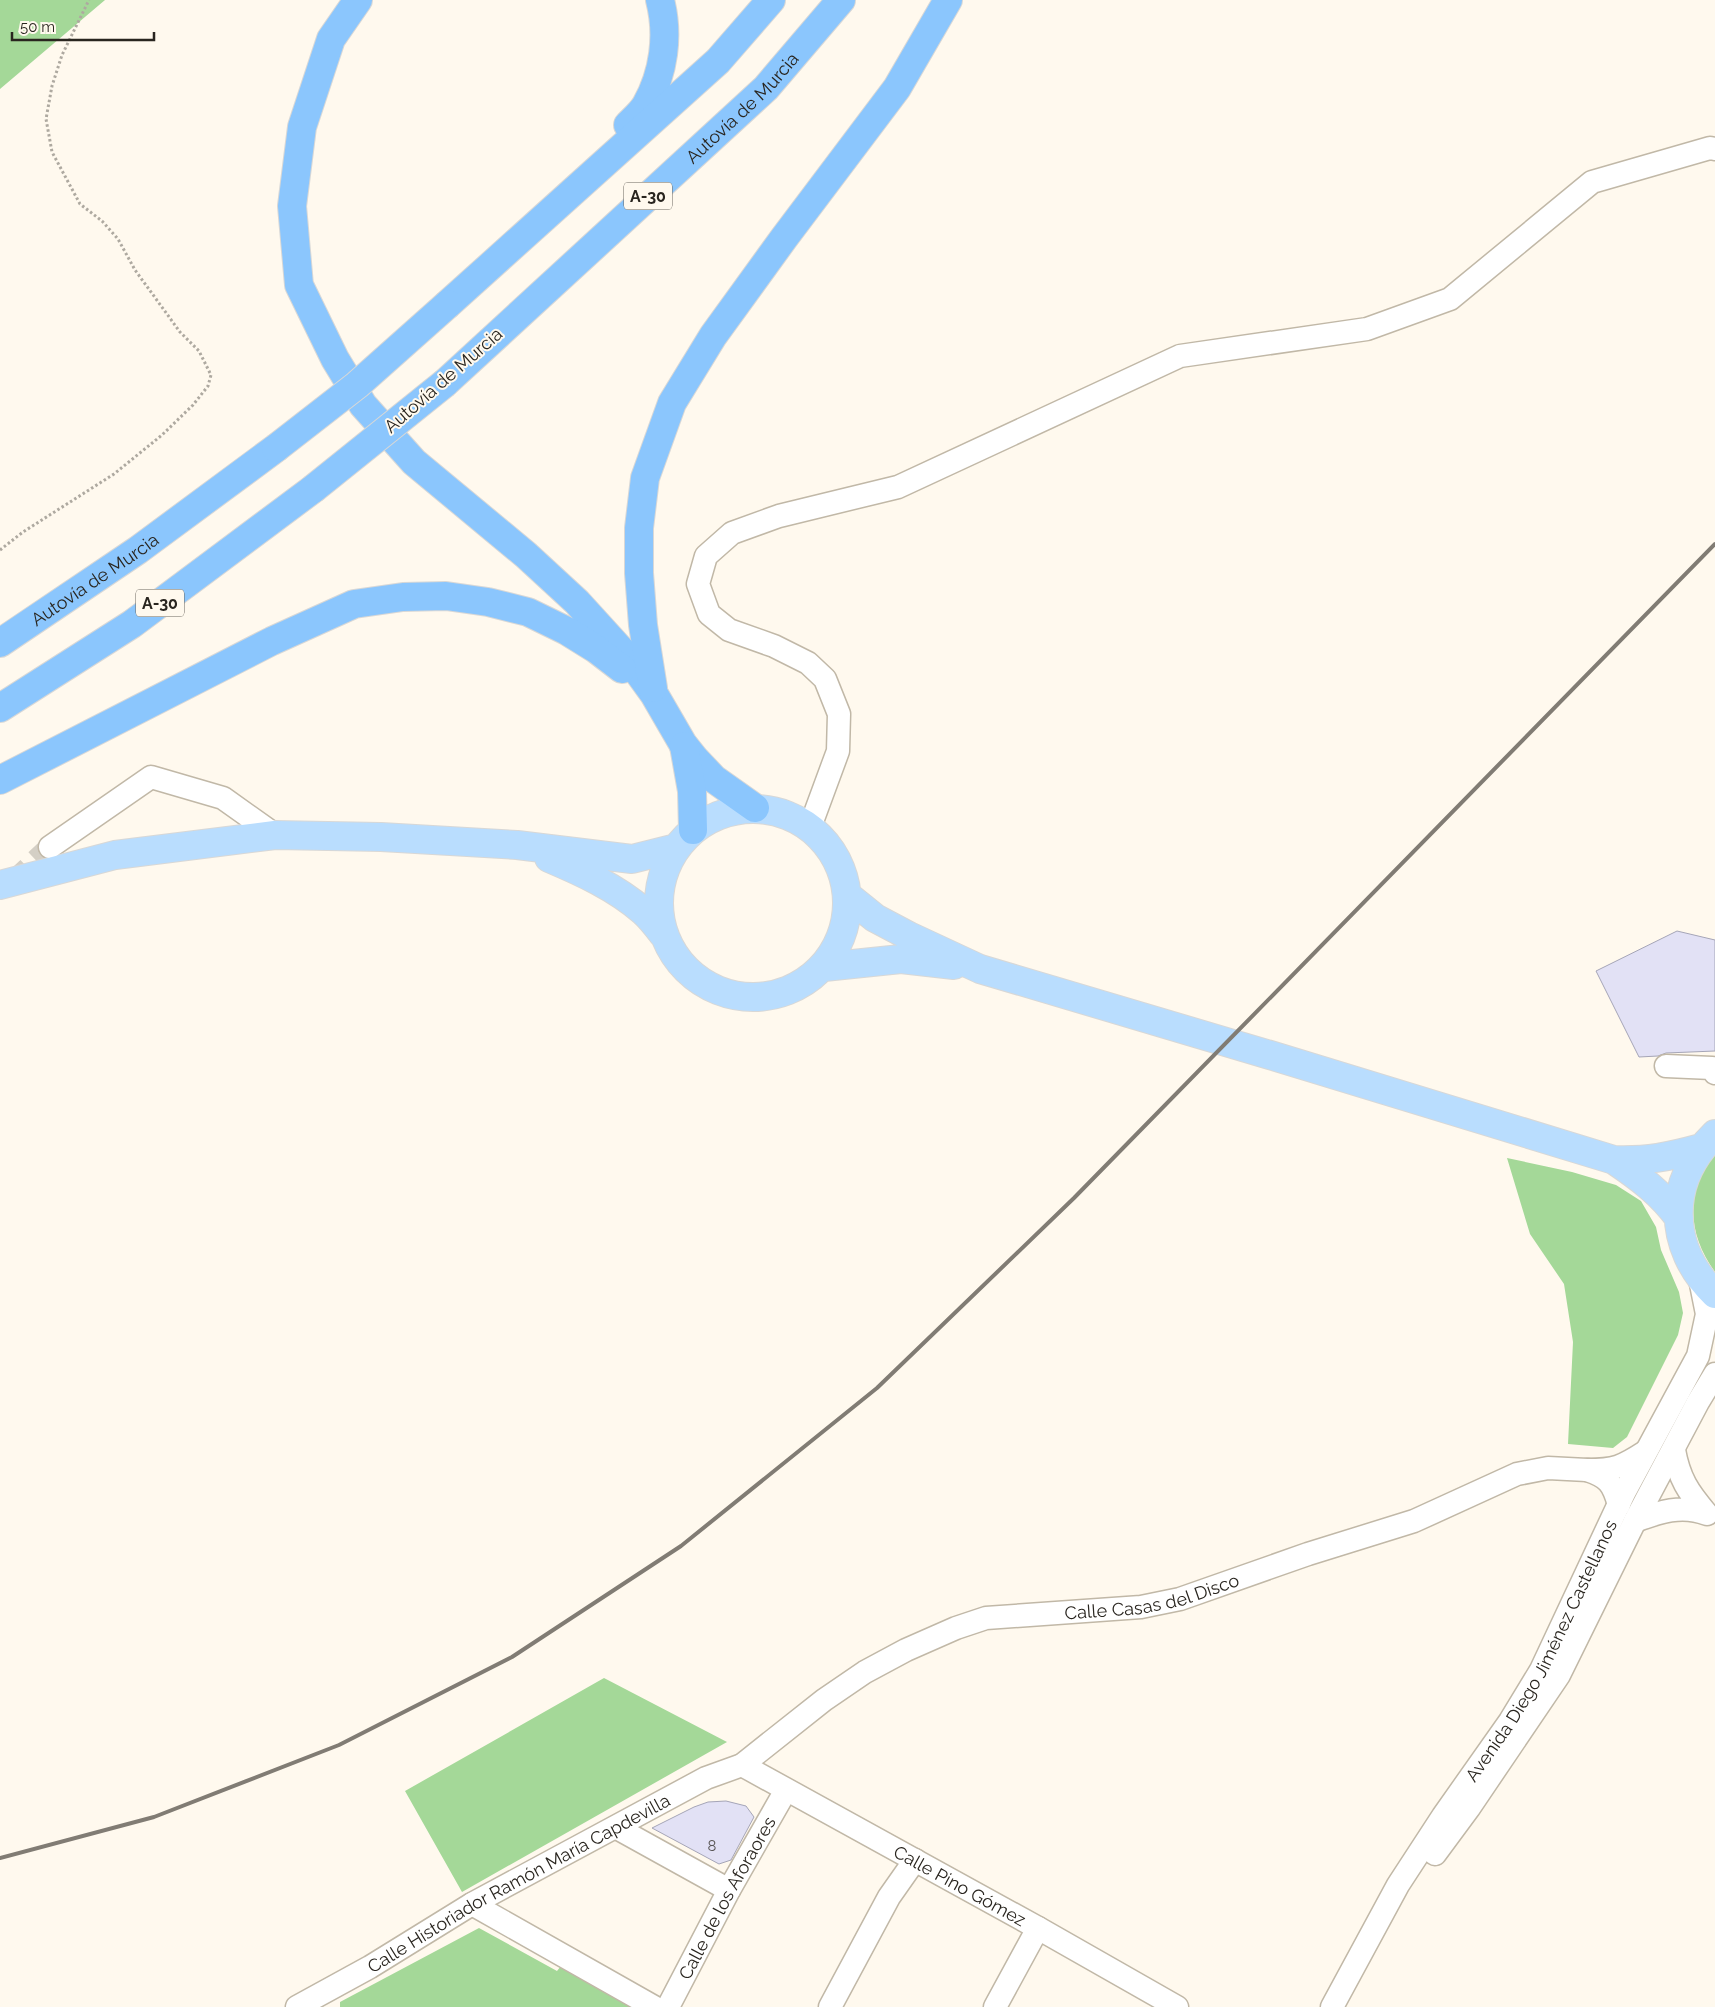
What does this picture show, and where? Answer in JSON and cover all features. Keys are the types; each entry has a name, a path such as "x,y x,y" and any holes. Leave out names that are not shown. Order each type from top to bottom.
{"highway":[{"path":"358,0 330,39 302,127 292,206 299,285 335,359 363,404 414,462 526,555 577,602 628,658 654,694 683,744 714,779 755,808"},
{"path":"448,304 646,106 661,70 665,20 660,0"},
{"name":"Autovía de Murcia","path":"0,643 138,550 276,448 357,385 718,61 771,0"},
{"name":"Autovía de Murcia","path":"0,708 132,624 312,489 444,383 766,88 841,0"},
{"path":"654,694 643,625 639,573 639,528 645,478 672,403 713,336 897,88 948,0"},
{"path":"0,780 272,641 354,604 403,597 446,596 488,602 528,612 568,632 596,649 654,694"},
{"path":"683,744 692,791 685,839"}],"main road":[{"path":"0,885 115,856 275,835 381,837 517,845 632,859 685,839 712,818 733,810 755,808 784,813 810,827 830,846 843,870 848,897 847,922 838,946 824,967 802,985 776,996 748,998 720,992 696,979 676,958 663,934 644,912 619,893 583,872 517,845"},
{"path":"663,934 658,904 663,874 685,839"},
{"path":"848,897 876,918 909,936 980,969 1261,1052 1614,1160 1646,1160 1672,1156 1708,1141"},
{"path":"824,967 900,959 980,969"},
{"path":"1708,1141 1691,1164 1679,1200 1679,1218 1685,1250 1708,1287"},
{"path":"1614,1160 1645,1181 1668,1202 1679,1218"}],"street":[{"path":"810,827 838,752 839,714 825,679 808,663 774,646 729,630 709,614 698,584 706,556 732,534 779,516 898,487 1180,356 1367,329 1450,299 1592,182 1710,148 1715,149"},
{"path":"50,847 151,776 223,798 275,835"},
{"path":"1666,1066 1712,1068 1715,1073"},
{"name":"Avenida Diego Jiménez Castellanos","path":"1332,2007 1398,1884 1510,1721 1540,1670 1646,1451 1698,1356 1706,1314 1708,1287"},
{"name":"Avenida Diego Jiménez Castellanos","path":"1344,2007 1387,1925 1424,1868 1469,1808 1559,1675 1635,1521 1698,1402 1715,1374"},
{"path":"1674,1450 1677,1469 1683,1484 1711,1516"},
{"name":"Calle Casas del Disco","path":"742,1765 824,1700 865,1672 906,1650 956,1628 986,1618 1142,1607 1180,1599 1308,1554 1414,1521 1517,1474 1548,1468 1608,1470 1620,1467 1646,1451"},
{"path":"1586,1470 1600,1474 1610,1482 1619,1505"},
{"path":"1635,1521 1675,1509 1694,1509 1711,1516"},
{"name":"Calle Pino Gómez","path":"742,1765 1038,1928 1155,2002 1177,2007"},
{"name":"Calle Historiador Ramón María Capdevilla","path":"297,2007 370,1967 472,1904 617,1828 706,1778 742,1765"},
{"name":"Calle de los Aforaores","path":"668,2007 729,1890 786,1790"},
{"path":"617,1828 729,1890"},
{"path":"830,2007 889,1897 914,1860"},
{"path":"472,1904 654,2007"},
{"path":"996,2007 1038,1928"}],"path":[{"path":"0,550 23,532 114,474 162,435 198,399 208,386 210,375 199,351 180,332 135,270 118,240 102,221 80,204 52,152 46,119 52,86 62,55 89,0"}],"green space":[{"path":"0,0 105,0 0,89"},
{"path":"1715,1152 1715,1272 1699,1242 1693,1212 1698,1182"},
{"path":"1507,1158 1572,1172 1616,1185 1641,1201 1656,1227 1661,1250 1679,1292 1683,1313 1678,1335 1627,1437 1613,1448 1568,1444 1573,1342 1564,1284 1530,1234"},
{"path":"604,1678 727,1742 462,1892 405,1791"},
{"path":"479,1928 557,1971 561,1966 635,2007 340,2007 340,2002"}],"building":[{"path":"1677,931 1715,940 1715,1051 1666,1053 1658,1056 1639,1057 1596,971"},
{"path":"726,1801 746,1806 754,1817 731,1860 719,1864 652,1828 694,1807 708,1802"}],"tunnel":[{"path":"12,883 50,847"}],"railway":[{"path":"0,1858 154,1817 339,1745 512,1657 681,1546 877,1388 1074,1198 1715,544"}]}
